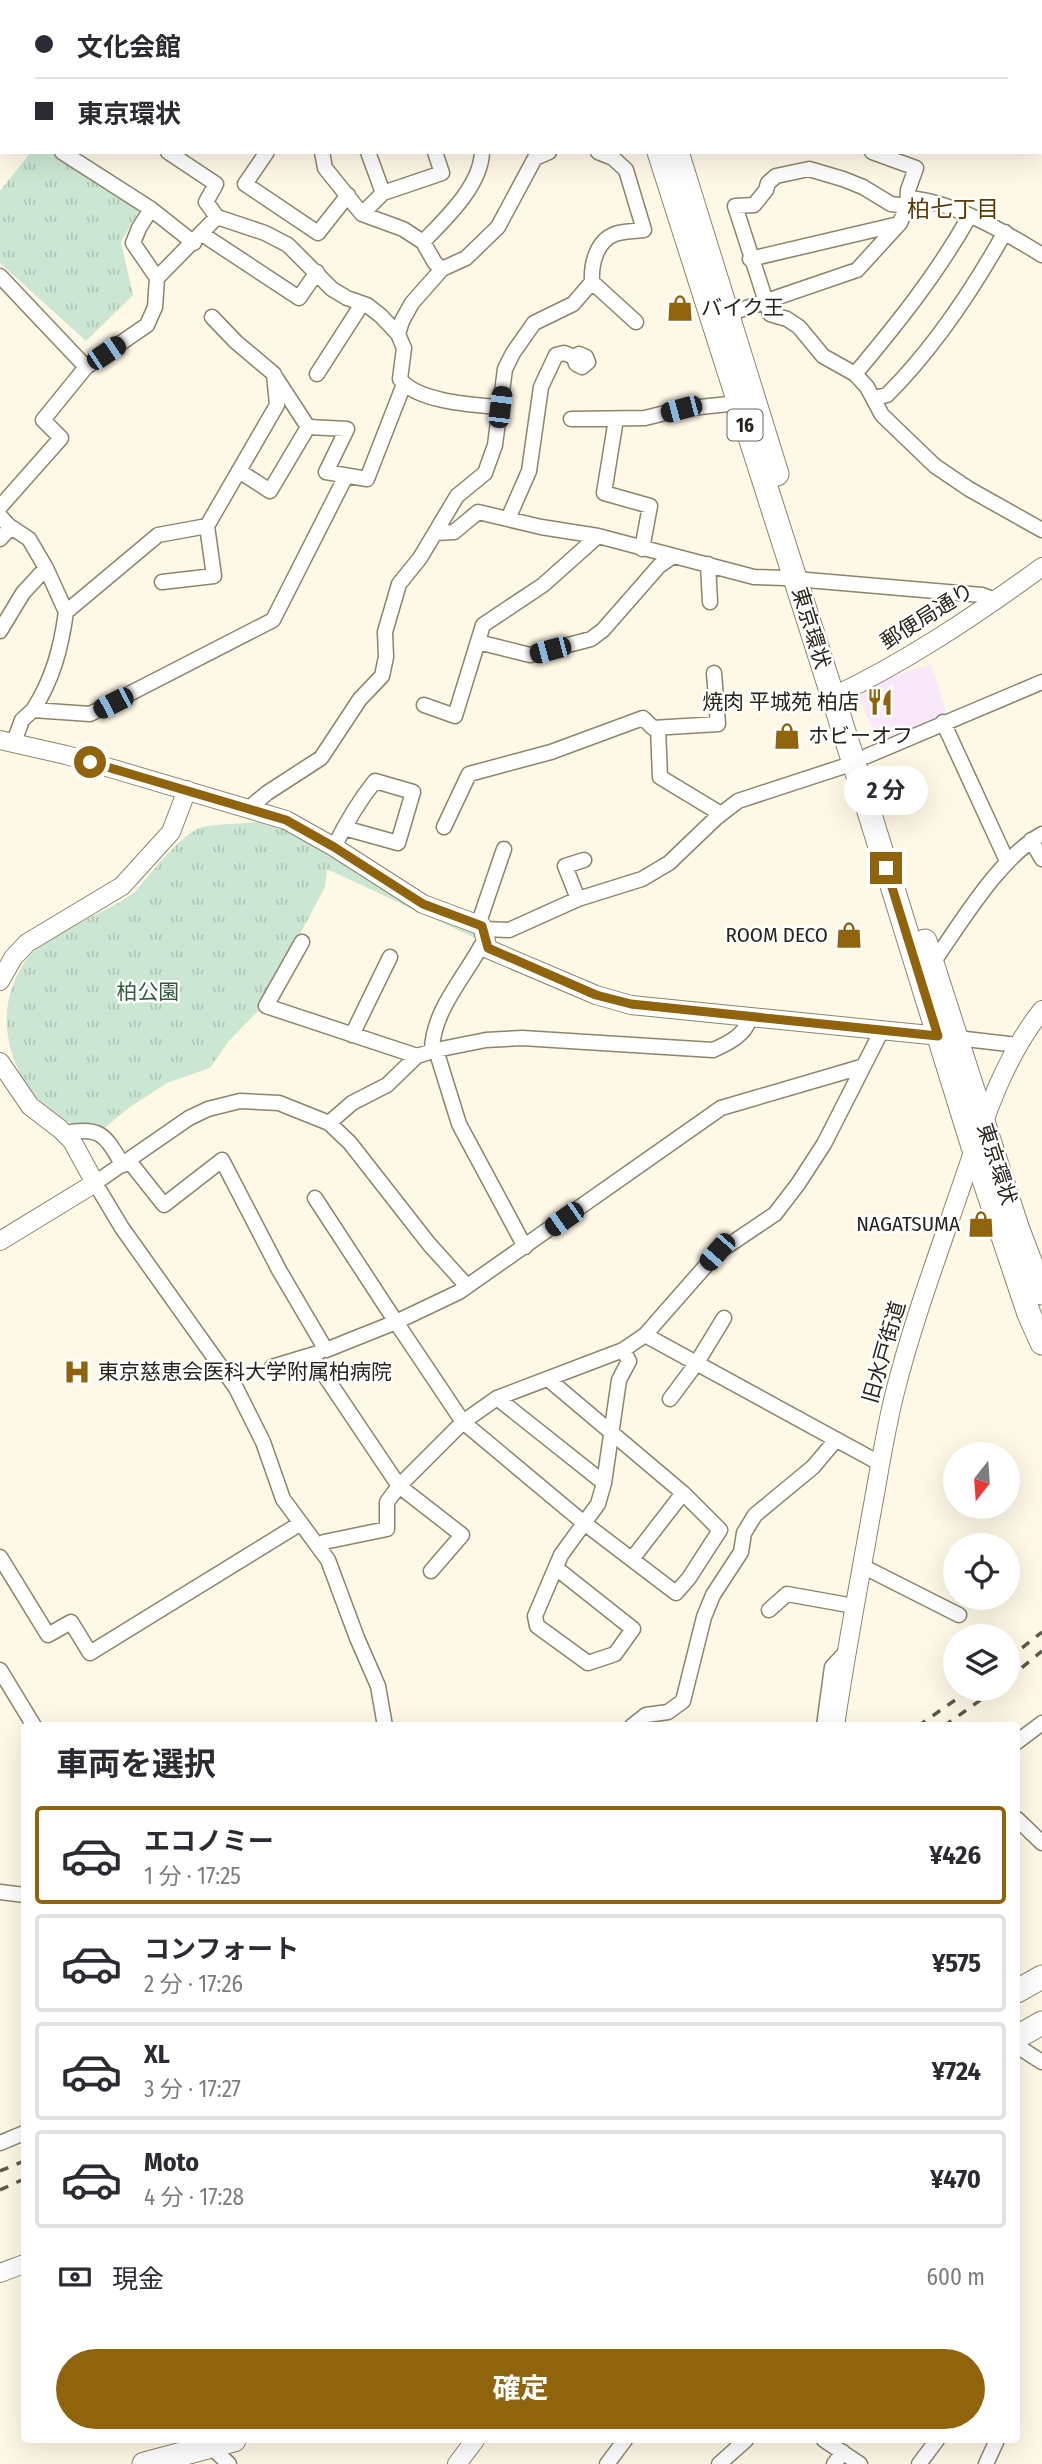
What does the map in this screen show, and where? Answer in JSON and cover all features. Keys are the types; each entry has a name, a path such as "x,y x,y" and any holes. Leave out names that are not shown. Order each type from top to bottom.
{"highway":[{"name":"東京環状","path":"660,154 720,317 948,1037 984,1124 1017,1227 1042,1293"},
{"name":"東京環状","path":"678,154 720,317 738,403 803,580"},
{"name":"東京環状","path":"860,759 933,964 974,1150 1029,1314 1042,1343"},
{"path":"1020,1989 1042,1977"},
{"path":"1020,2003 1042,1991"},
{"path":"1020,2018 1042,2006"},
{"path":"1020,2035 1042,2023"},
{"path":"144,2464 207,2443"}],"street":[{"path":"65,154 198,239 299,298 317,272"},
{"path":"171,154 216,184 206,202 217,217 265,233 288,245 332,289 381,316 398,334 404,348 400,379 404,384 428,396 459,404 500,407"},
{"path":"266,154 244,184 318,233 348,195"},
{"path":"322,154 325,168 362,214 403,229 423,242 442,269"},
{"path":"369,154 383,193"},
{"path":"362,214 383,193 442,173 436,154"},
{"path":"423,242 463,200 481,164 482,154"},
{"path":"602,154 613,158 626,170 644,230 613,234 596,252 591,269 592,282 636,322"},
{"path":"720,317 857,270 900,223 916,168 878,154"},
{"path":"398,334 412,303 442,269 466,258 498,227 534,155"},
{"path":"1042,255 1005,232 935,201 891,204 843,178 809,169 776,176 768,183 754,205 735,206 769,314 787,319 799,327 823,356 855,374 882,415 935,466 969,489 1042,530"},
{"path":"151,209 133,243 157,278"},
{"path":"0,506 61,438 43,420 86,367 147,325 155,307 157,278 217,217"},
{"path":"855,374 908,310 956,241 969,217"},
{"path":"750,259 900,223"},
{"path":"873,398 887,395 945,328 982,273 1005,232"},
{"path":"0,276 86,367"},
{"path":"249,808 321,758 360,699 382,676 386,657 384,632 399,584 420,558 457,496 485,473 495,445 505,369 534,323 573,304 592,282"},
{"path":"317,374 362,304"},
{"path":"212,317 236,342 274,374 308,427"},
{"path":"508,519 529,471 541,387 556,355 564,353 574,357"},
{"path":"162,583 214,576 207,526 277,405 274,374"},
{"path":"308,427 347,429 326,472 367,479 404,384"},
{"path":"571,419 645,418 681,409 738,403"},
{"path":"616,419 604,494 650,506 642,549"},
{"path":"239,471 270,491 308,427"},
{"path":"33,710 90,714 273,620 346,476"},
{"path":"435,533 454,532 478,512 598,536 754,578 982,595 995,600"},
{"path":"0,539 5,521 29,539 66,612 62,640 47,688 7,741 187,790 295,824 423,904 481,927 509,930 578,899 642,879 669,863 738,801 860,759 1042,682"},
{"path":"66,612 158,534 207,526"},
{"path":"424,705 455,716 483,625 543,585 598,536"},
{"path":"478,642 530,655 591,639 603,631 659,566 673,556"},
{"path":"708,564 710,602"},
{"path":"0,631 23,593 46,568"},
{"name":"郵便局通り","path":"839,693 891,665 1039,575"},
{"path":"444,827 468,774 551,752 643,718 653,728 718,724 714,673"},
{"path":"943,722 1007,861"},
{"path":"658,727 660,777 721,814"},
{"path":"334,847 344,828 359,800 375,781 413,792 398,843 344,828"},
{"path":"0,981 13,958 27,943 122,886 171,832 187,790"},
{"path":"933,964 1007,861 1036,837 1042,859"},
{"path":"488,948 481,927 504,849"},
{"path":"578,899 565,866 584,860"},
{"path":"302,942 267,1006 352,1035 428,1052 486,1040 522,1038 713,1050 726,1045 747,1030 750,1018"},
{"path":"329,1123 352,1103 387,1085 428,1052 439,1018 481,946 578,988 612,1000 650,1008 1017,1045"},
{"path":"352,1035 390,957"},
{"name":"旧水戸街道","path":"836,1722 881,1464 895,1395 914,1327 984,1124 1017,1045 1042,1010"},
{"path":"319,1546 324,1542 387,1529 387,1502 399,1486 463,1422 497,1398 623,1350 645,1335 717,1252 775,1214 824,1144 882,1030"},
{"path":"428,1052 459,1124 524,1247"},
{"path":"0,1062 30,1106 65,1133 122,1228 236,1388 263,1442 283,1499 328,1560 378,1686 384,1722"},
{"path":"272,1367 326,1350 448,1298 721,1108 862,1067"},
{"path":"0,1241 126,1163 189,1118 227,1102 279,1103 329,1123 350,1143 429,1244 466,1285"},
{"path":"65,1133 82,1130 100,1133 164,1205 222,1160 279,1270 326,1350"},
{"path":"315,1198 463,1422 584,1523 676,1593 720,1530 683,1493 548,1379"},
{"path":"670,1399 696,1364 724,1318"},
{"path":"645,1335 881,1464"},
{"path":"556,1568 633,1629 615,1654 588,1663 537,1626 535,1616 561,1555 598,1504 604,1483 619,1380 629,1361 623,1350"},
{"path":"311,1355 399,1486 462,1535 431,1571"},
{"path":"497,1398 604,1483"},
{"path":"637,1722 646,1715 668,1713 683,1701 704,1617 713,1595 741,1552 744,1533 755,1515 813,1467 835,1441"},
{"path":"632,1559 683,1493"},
{"path":"0,1557 48,1635 71,1622 90,1653 301,1523"},
{"path":"862,1566 959,1615"},
{"path":"769,1610 787,1594 854,1606"},
{"path":"825,1722 832,1667 846,1653"},
{"path":"0,1670 32,1722"},
{"path":"1020,1740 1042,1723"},
{"path":"1020,1822 1042,1843"},
{"path":"0,1892 21,1895"},
{"path":"1020,2048 1042,2062"},
{"path":"0,2143 21,2134"},
{"path":"0,2273 21,2265"},
{"path":"207,2443 229,2464"},
{"path":"457,2464 473,2443"},
{"path":"608,2463 623,2443"},
{"path":"719,2464 743,2443"},
{"path":"826,2443 838,2458 860,2464"},
{"path":"919,2464 935,2443"},
{"path":"986,2464 996,2443"}],"shaded area":[{"path":"931,664 947,715 879,742 858,696 891,677"}],"green space":[{"path":"29,154 61,154 140,209 121,242 133,295 86,341 0,263 0,191"},
{"name":"柏公園","path":"258,822 279,826 478,932 479,940 327,869 325,887 260,1009 228,1042 210,1068 167,1083 130,1107 103,1129 66,1121 33,1093 16,1065 11,1049 7,1016 13,985 20,970 40,946 133,893 171,851 193,832 211,826"}],"railway":[{"path":"1020,1649 1042,1632"},
{"path":"1020,1669 1042,1651"},
{"path":"924,1722 954,1701"},
{"path":"950,1722 979,1701"},
{"path":"0,2171 21,2162"},
{"path":"0,2190 21,2180"}],"place":[{"name":"バイク王","path":"680,308"},
{"name":"焼肉 平城苑 柏店","path":"880,702"},
{"name":"ホビーオフ","path":"787,736"},
{"name":"ROOM DECO","path":"849,935"},
{"name":"NAGATSUMA","path":"981,1224"},
{"name":"東京慈恵会医科大学附属柏病院","path":"77,1372"}],"district":[{"name":"柏七丁目","path":"953,209"}],"route":[{"path":"90,762 295,824 423,904 482,926 488,948 596,995 650,1008 938,1036 886,868"}]}
